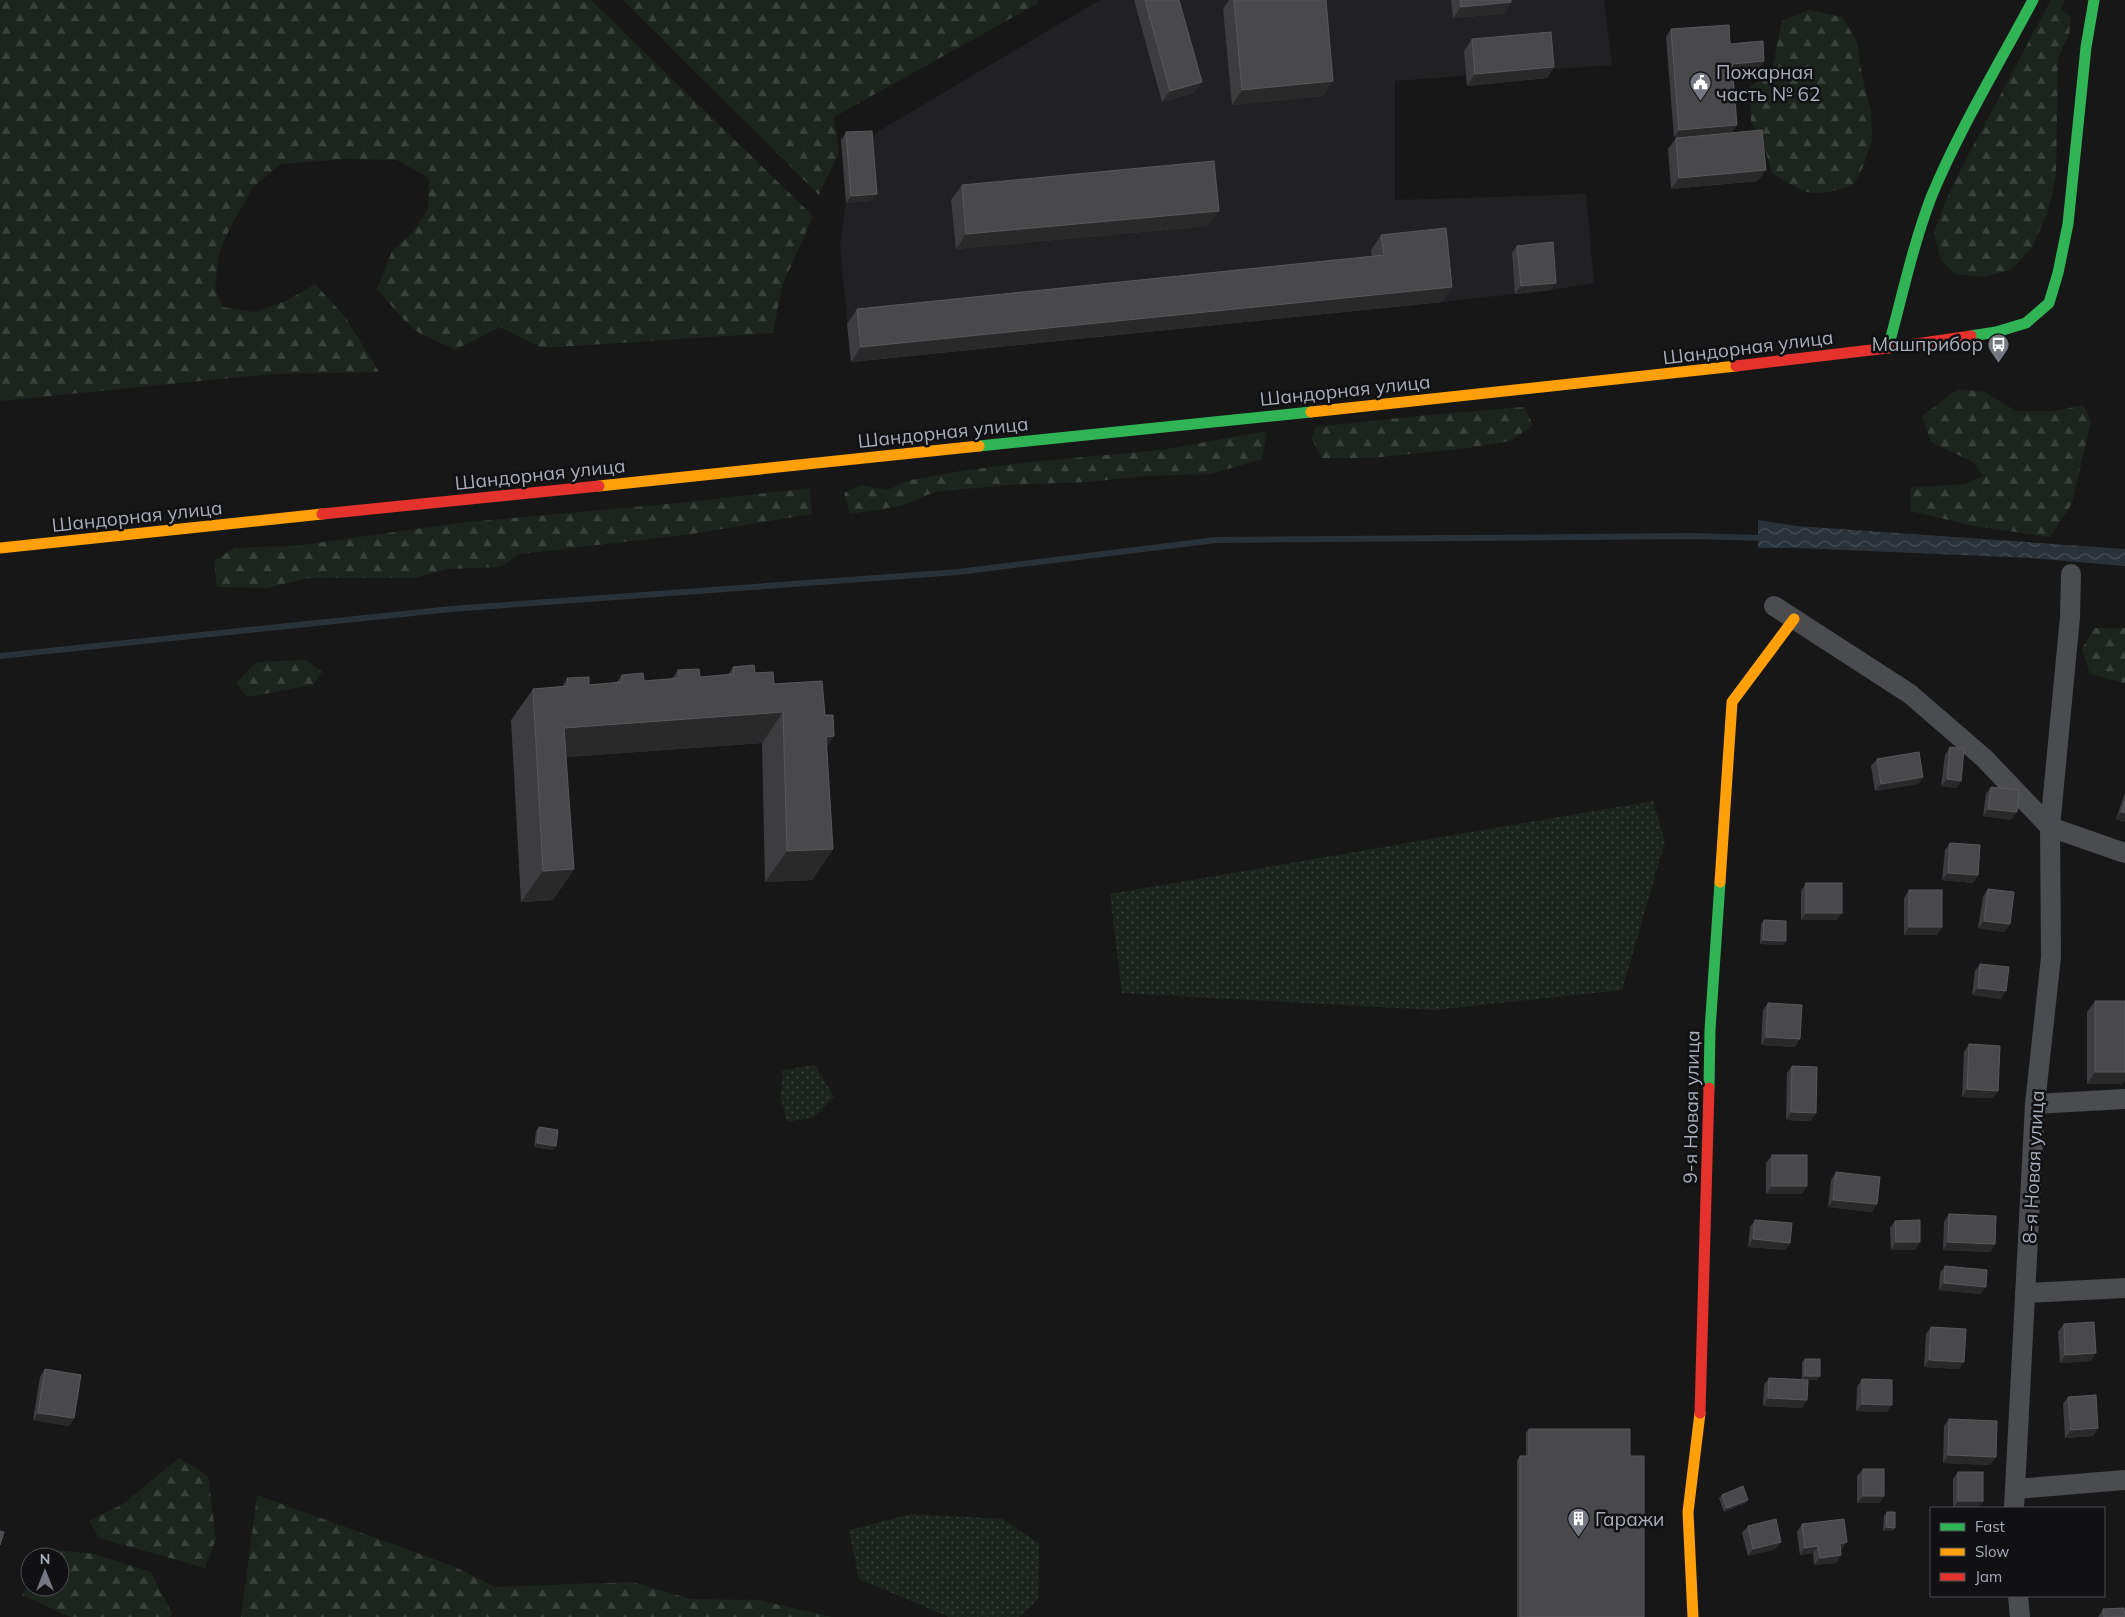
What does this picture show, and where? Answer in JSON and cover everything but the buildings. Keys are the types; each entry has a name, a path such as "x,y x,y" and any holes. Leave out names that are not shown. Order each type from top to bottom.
{"street":[{"path":"1888,348 1920,228 1933,194 1953,151 2033,0"},
{"name":"Шандорная улица","path":"0,548 1613,380 1888,348 1996,332 2026,323 2049,303 2058,273 2068,224 2086,47 2094,0"},
{"name":"8-я Новая улица","path":"2014,1499 2035,1104 2051,957 2050,827 2070,617 2071,574"},
{"path":"1774,606 1910,694 1984,758 2050,827 2125,853"},
{"name":"9-я Новая улица","path":"1693,1617 1688,1512 1700,1409 1710,1030 1732,702 1794,619"},
{"path":"2035,1104 2125,1099"},
{"path":"2025,1294 2125,1288"},
{"path":"2014,1499 2125,1480"},
{"path":"2018,1597 2020,1617"}],"shaded area":[{"path":"1100,0 1604,0 1612,65 1395,81 1395,200 1586,194 1594,283 1551,290 1442,302 851,362 840,245 846,203 841,140 867,138"}],"green space":[{"path":"0,0 591,0 813,216 782,286 773,333 542,348 500,327 455,350 419,333 405,321 377,289 392,251 413,232 428,209 429,178 397,160 348,159 281,164 253,187 231,226 219,253 215,289 223,307 255,312 286,301 315,284 346,318 379,372 271,374 0,401"},
{"path":"623,0 1037,0 1038,3 834,117 839,152 819,195"},
{"path":"2051,0 2065,0 2061,9 2071,17 2069,35 2058,59 2056,176 2047,214 2032,247 2011,270 1984,277 1955,274 1941,260 1934,233 1945,202 1965,161"},
{"path":"1808,10 1842,17 1857,42 1862,76 1871,112 1872,140 1863,167 1853,185 1819,193 1803,190 1772,173 1763,142 1751,122 1750,86 1771,74 1782,21"},
{"path":"1958,389 1985,392 2015,411 2056,411 2083,405 2091,421 2072,503 2050,537 1974,526 1910,511 1911,487 1965,484 1983,476 1973,462 1931,442 1922,416"},
{"path":"1524,407 1533,425 1511,441 1460,449 1371,458 1322,458 1312,439 1316,427"},
{"path":"1267,431 1262,459 1211,474 1146,476 1088,482 1007,485 934,492 901,506 850,514 844,493 861,485 887,490 911,480 967,470 1161,450"},
{"path":"810,488 812,514 692,534 520,554 500,567 448,569 415,578 309,578 267,588 217,587 214,561 234,548 295,546 459,523 689,502"},
{"path":"2094,628 2125,628 2125,683 2090,674 2082,649"},
{"path":"306,660 322,672 313,685 247,697 236,683 256,662"},
{"path":"1653,801 1665,842 1622,990 1435,1010 1122,993 1110,894"},
{"path":"815,1065 834,1097 814,1117 787,1122 781,1098 783,1070"},
{"path":"179,1458 208,1476 216,1539 205,1568 99,1538 89,1521 123,1504"},
{"path":"257,1495 453,1566 495,1587 632,1582 691,1599 758,1600 833,1617 241,1617"},
{"path":"912,1514 1003,1519 1039,1544 1038,1599 1019,1617 949,1617 859,1579 849,1530"},
{"path":"70,1551 94,1554 151,1572 172,1614 170,1617 70,1617 26,1597 70,1597"}],"water":[{"path":"1758,520 1797,526 2125,549 2125,566 2032,558 1758,548"}],"waterway":[{"path":"0,656 451,609 958,572 1216,540 1690,536 1766,538"}],"traffic: fast":[{"path":"1888,348 1913,251 1932,195 1967,121 2033,0"},
{"path":"1971,336 1996,332 2026,323 2049,303 2058,273 2068,224 2086,47 2094,0"},
{"path":"979,446 1311,412"},
{"path":"1709,1088 1710,1030 1720,882"}],"traffic: slow":[{"path":"1311,412 1736,366"},
{"path":"599,486 979,446"},
{"path":"0,548 322,514"},
{"path":"1720,882 1732,702 1794,619"},
{"path":"1693,1617 1688,1512 1700,1413"}],"traffic: jam":[{"path":"1736,366 1971,336"},
{"path":"322,514 599,486"},
{"path":"1700,1413 1709,1088"}],"place":[{"name":"Пожарная часть № 62","path":"1700,102"},
{"name":"Машприбор","path":"1999,363"},
{"name":"Гаражи","path":"1579,1538"}]}
